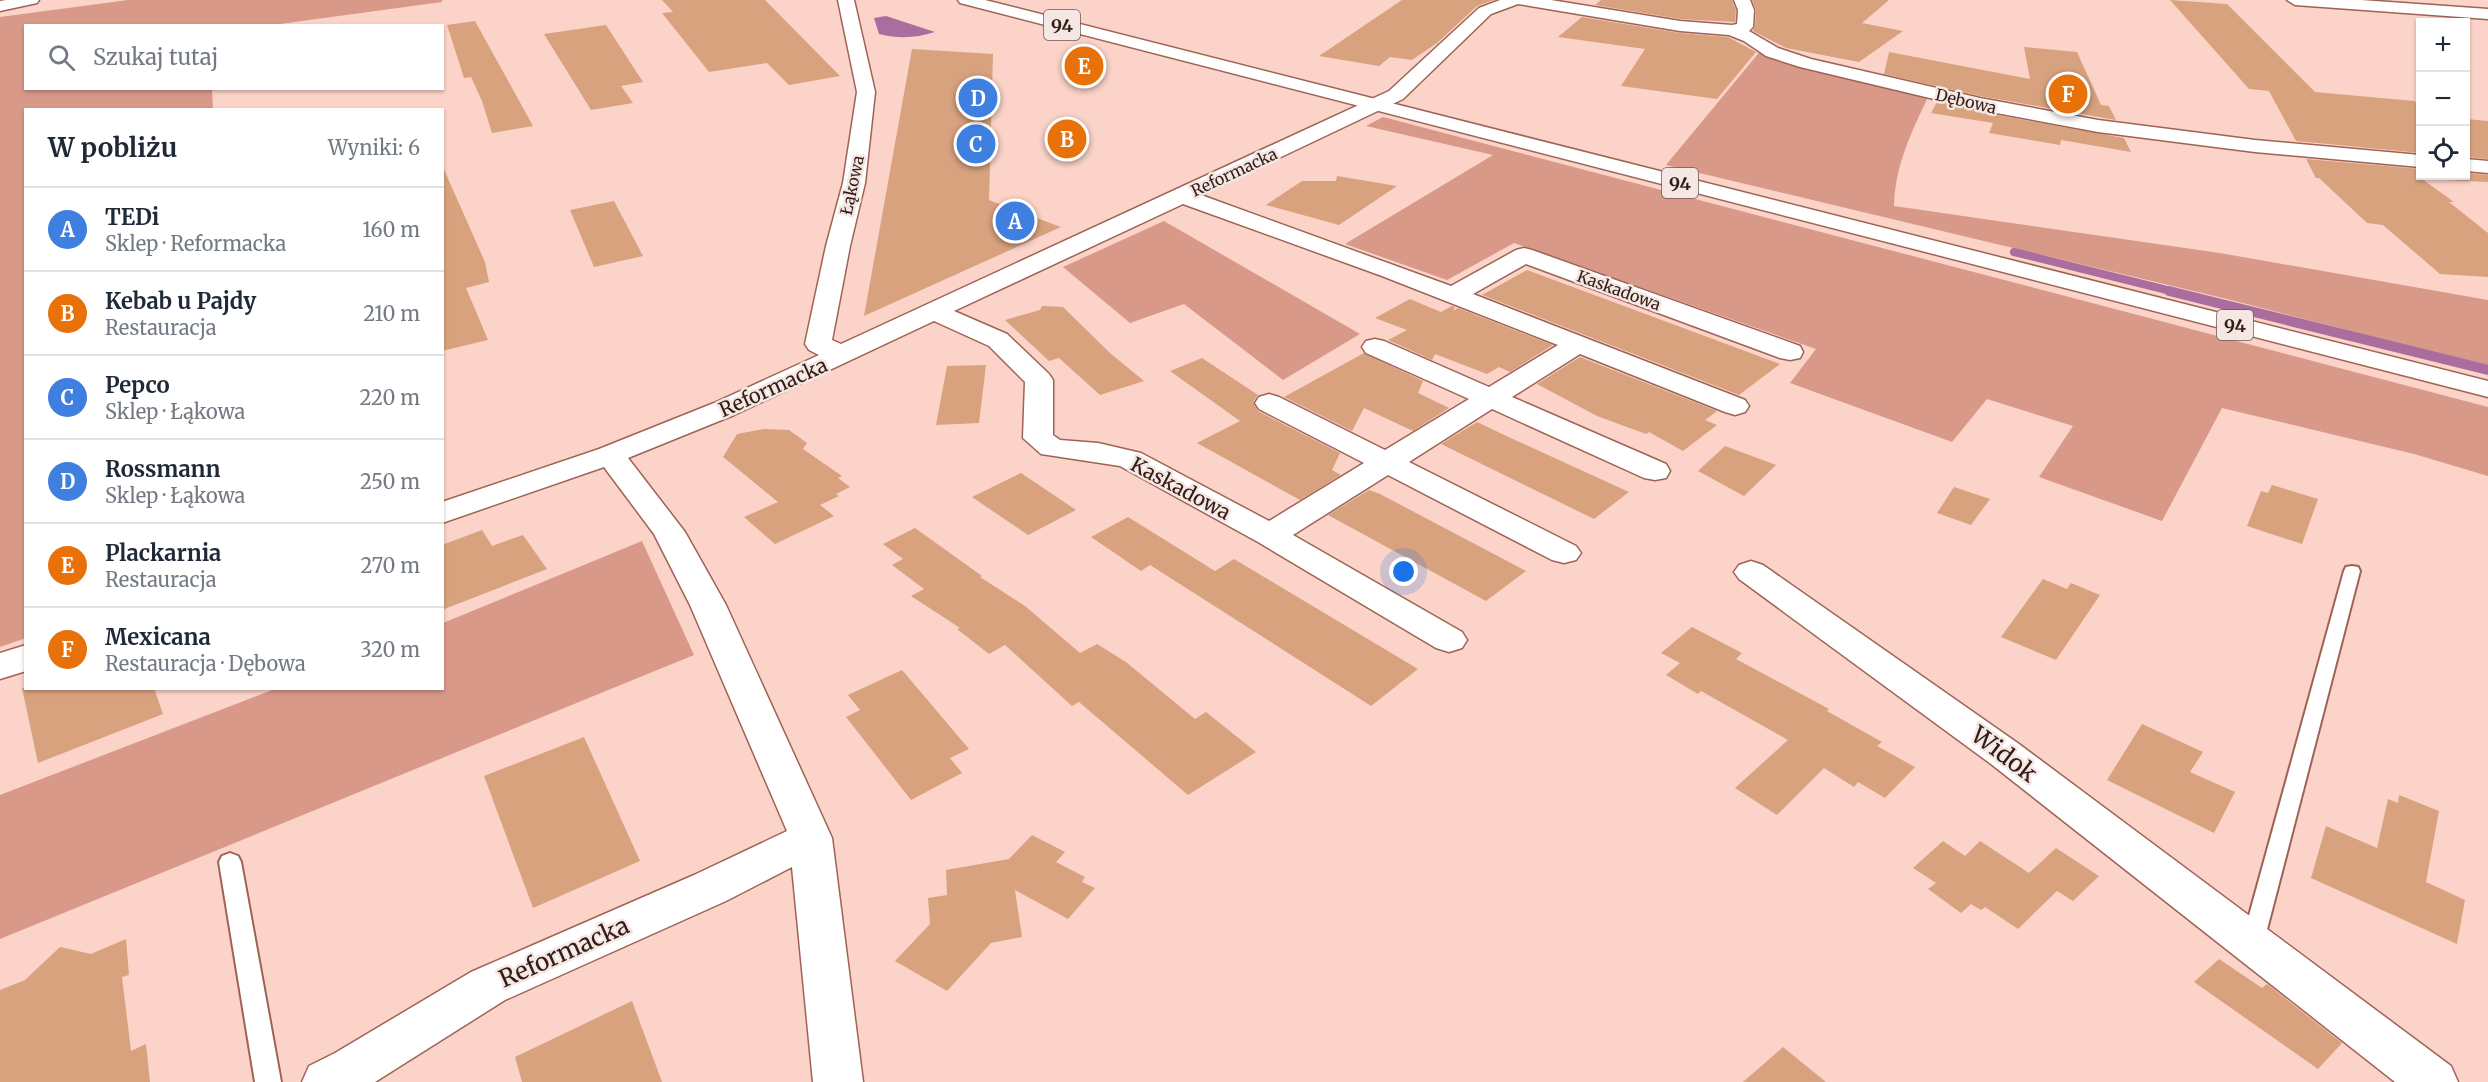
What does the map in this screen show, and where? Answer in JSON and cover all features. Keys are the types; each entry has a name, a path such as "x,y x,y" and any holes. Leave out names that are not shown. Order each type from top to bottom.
{"street":[{"path":"0,6 31,0"},
{"name":"Łąkowa","path":"842,355 818,344 838,246 854,183 866,92 846,0"},
{"name":"94","path":"966,0 2488,389"},
{"name":"Reformacka","path":"444,512 610,455 724,409 1377,105 1396,95 1485,11 1514,0"},
{"name":"Dębowa","path":"1522,0 1680,26 1732,30 1750,37 1772,52 1806,63 2033,115 2255,146 2416,160"},
{"path":"1732,30 1745,27 1746,10 1742,0"},
{"path":"2295,0 2488,14"},
{"path":"2470,165 2488,167"},
{"path":"1183,196 1334,248 1734,406"},
{"name":"Kaskadowa","path":"1454,294 1524,255 1790,352"},
{"name":"Kaskadowa","path":"932,311 998,340 1039,380 1038,438 1052,448 1098,452 1131,459 1270,535 1449,640"},
{"path":"1270,535 1388,464 1578,344"},
{"path":"1375,347 1655,471"},
{"path":"1269,403 1564,553"},
{"path":"610,455 669,532 708,605 811,838 838,1082"},
{"name":"Widok","path":"1751,572 1942,708 2253,941 2433,1082"},
{"path":"0,666 24,658"},
{"name":"Reformacka","path":"327,1082 353,1070 488,986 710,888 811,838"}],"lane":[{"path":"2253,941 2352,571"},
{"path":"230,862 268,1082"}],"shaded area":[{"path":"128,0 442,0 442,2 280,24 24,24 24,90 212,90 213,108 24,108 24,639 0,647 0,17"},
{"path":"886,16 935,32 907,37 879,34 874,18"},
{"path":"1762,49 1929,95 1901,162 1894,206 2220,253 2488,300 2488,366 2227,299 1666,165"},
{"path":"1383,117 2488,407 2488,476 2414,454 2222,408 2162,521 2039,477 2073,426 1987,399 1952,442 1790,383 1816,349 1514,243 1447,280 1345,244 1493,155 1366,126"},
{"path":"1164,221 1360,334 1283,380 1184,304 1130,323 1063,267"},
{"path":"642,541 694,655 0,939 0,795 272,690 444,690 444,623"}],"building":[{"path":"662,0 765,0 840,76 789,85 767,63 709,72 662,13 673,12"},
{"path":"1402,0 1494,0 1477,6 1437,43 1412,60 1390,57 1379,66 1319,56"},
{"path":"1601,0 1732,0 1736,10 1735,22 1680,19 1595,5"},
{"path":"1752,0 1889,0 1862,23 1903,31 1859,62 1786,48 1753,31 1756,10"},
{"path":"2170,0 2227,4 2315,92 2414,101 2416,103 2416,153 2296,141 2269,91 2249,89"},
{"path":"1582,17 1680,33 1728,37 1756,52 1717,99 1621,86 1645,49 1558,37"},
{"path":"475,21 533,126 492,133 482,101 471,77 464,78 447,25"},
{"path":"606,25 643,82 621,86 633,103 591,110 544,34"},
{"path":"2024,47 2077,52 2101,105 2109,106 2116,120 1980,96 1884,74 1889,52 2030,79"},
{"path":"912,49 993,54 989,200 1061,227 864,316"},
{"path":"1937,102 2124,138 2131,152 2061,140 2060,145 1989,133 1993,123 1931,113"},
{"path":"2470,119 2488,121 2488,159 2470,157"},
{"path":"2306,159 2416,169 2416,180 2423,180 2454,202 2449,202 2488,233 2488,277 2440,274 2383,225 2367,223 2319,178 2316,178"},
{"path":"444,170 485,262 489,282 466,288 488,340 444,351"},
{"path":"2470,173 2488,175 2488,182 2444,180 2470,180"},
{"path":"1337,176 1397,186 1339,225 1266,205 1302,181 1336,181"},
{"path":"614,201 643,256 594,267 570,210"},
{"path":"1527,270 1780,364 1739,395 1482,295"},
{"path":"1410,299 1441,312 1452,306 1455,307 1453,311 1458,308 1553,345 1510,372 1499,367 1487,374 1435,354 1432,360 1388,340 1407,330 1375,318"},
{"path":"1042,306 1063,307 1110,353 1144,381 1100,395 1059,358 1049,361 1005,320 1040,310"},
{"path":"1364,353 1423,381 1418,393 1449,408 1413,431 1364,408 1352,431 1284,397"},
{"path":"1580,357 1717,411 1705,420 1717,425 1683,451 1649,432 1646,434 1597,416 1537,384"},
{"path":"1202,358 1258,395 1253,402 1258,411 1340,453 1332,470 1341,475 1300,500 1197,443 1240,421 1170,371"},
{"path":"986,365 979,423 936,425 947,366"},
{"path":"1477,422 1629,492 1594,519 1441,444"},
{"path":"764,429 789,430 807,443 803,449 842,476 838,478 850,487 836,494 839,496 820,505 834,516 775,544 744,517 778,502 723,457 737,434"},
{"path":"1725,446 1776,465 1744,496 1698,471"},
{"path":"1021,473 1076,510 1028,535 972,497"},
{"path":"2272,485 2318,499 2302,544 2247,526 2261,491 2268,493"},
{"path":"1954,487 1990,499 1971,525 1937,513"},
{"path":"1369,490 1526,571 1486,601 1328,515"},
{"path":"1128,517 1215,571 1234,559 1418,669 1371,706 1150,565 1141,571 1091,537"},
{"path":"915,528 982,576 980,577 1025,606 1080,653 1097,644 1126,662 1195,719 1206,712 1256,752 1188,795 1079,702 1072,706 1005,645 989,654 957,629 960,628 911,596 924,589 892,565 903,559 883,544"},
{"path":"482,530 492,546 523,535 547,569 444,609 444,544"},
{"path":"2043,579 2067,589 2071,583 2100,595 2056,660 2001,637"},
{"path":"1692,627 1742,653 1736,659 1829,709 1827,711 1882,742 1877,746 1915,767 1885,798 1858,782 1854,787 1824,768 1777,815 1735,788 1788,740 1701,691 1698,694 1666,675 1680,663 1661,653"},
{"path":"902,670 969,749 950,758 962,773 911,800 846,717 860,710 848,695"},
{"path":"22,688 24,690 155,690 163,714 38,763"},
{"path":"2142,724 2203,752 2190,772 2235,792 2214,833 2107,780"},
{"path":"584,737 640,861 533,908 484,776"},
{"path":"2399,795 2439,811 2426,882 2465,900 2457,944 2311,878 2326,826 2377,848 2388,799 2398,803"},
{"path":"1032,835 1065,852 1056,862 1085,877 1082,882 1095,888 1068,919 1015,890 1022,937 991,943 947,991 895,961 930,924 928,898 947,895 946,870 1009,859"},
{"path":"1943,841 1965,856 1980,841 2029,873 2056,848 2099,876 2073,901 2057,891 2018,929 1985,907 1981,910 1971,904 1961,913 1928,889 1936,883 1913,868"},
{"path":"126,939 129,975 122,977 131,1051 146,1044 150,1082 0,1082 0,990 25,980 60,947 91,954"},
{"path":"2219,959 2262,988 2267,984 2342,1043 2318,1069 2194,982"},
{"path":"632,1001 662,1082 522,1082 515,1057"},
{"path":"1783,1047 1826,1082 1743,1082"}],"waterway":[{"path":"2014,252 2175,292"},
{"path":"2169,291 2488,370"}],"place":[{"name":"Plackarnia","path":"1084,66"},
{"name":"Mexicana","path":"2068,94"},
{"name":"Rossmann","path":"978,98"},
{"name":"Kebab u Pajdy","path":"1067,139"},
{"name":"Pepco","path":"976,144"},
{"name":"TEDi","path":"1015,221"}]}
